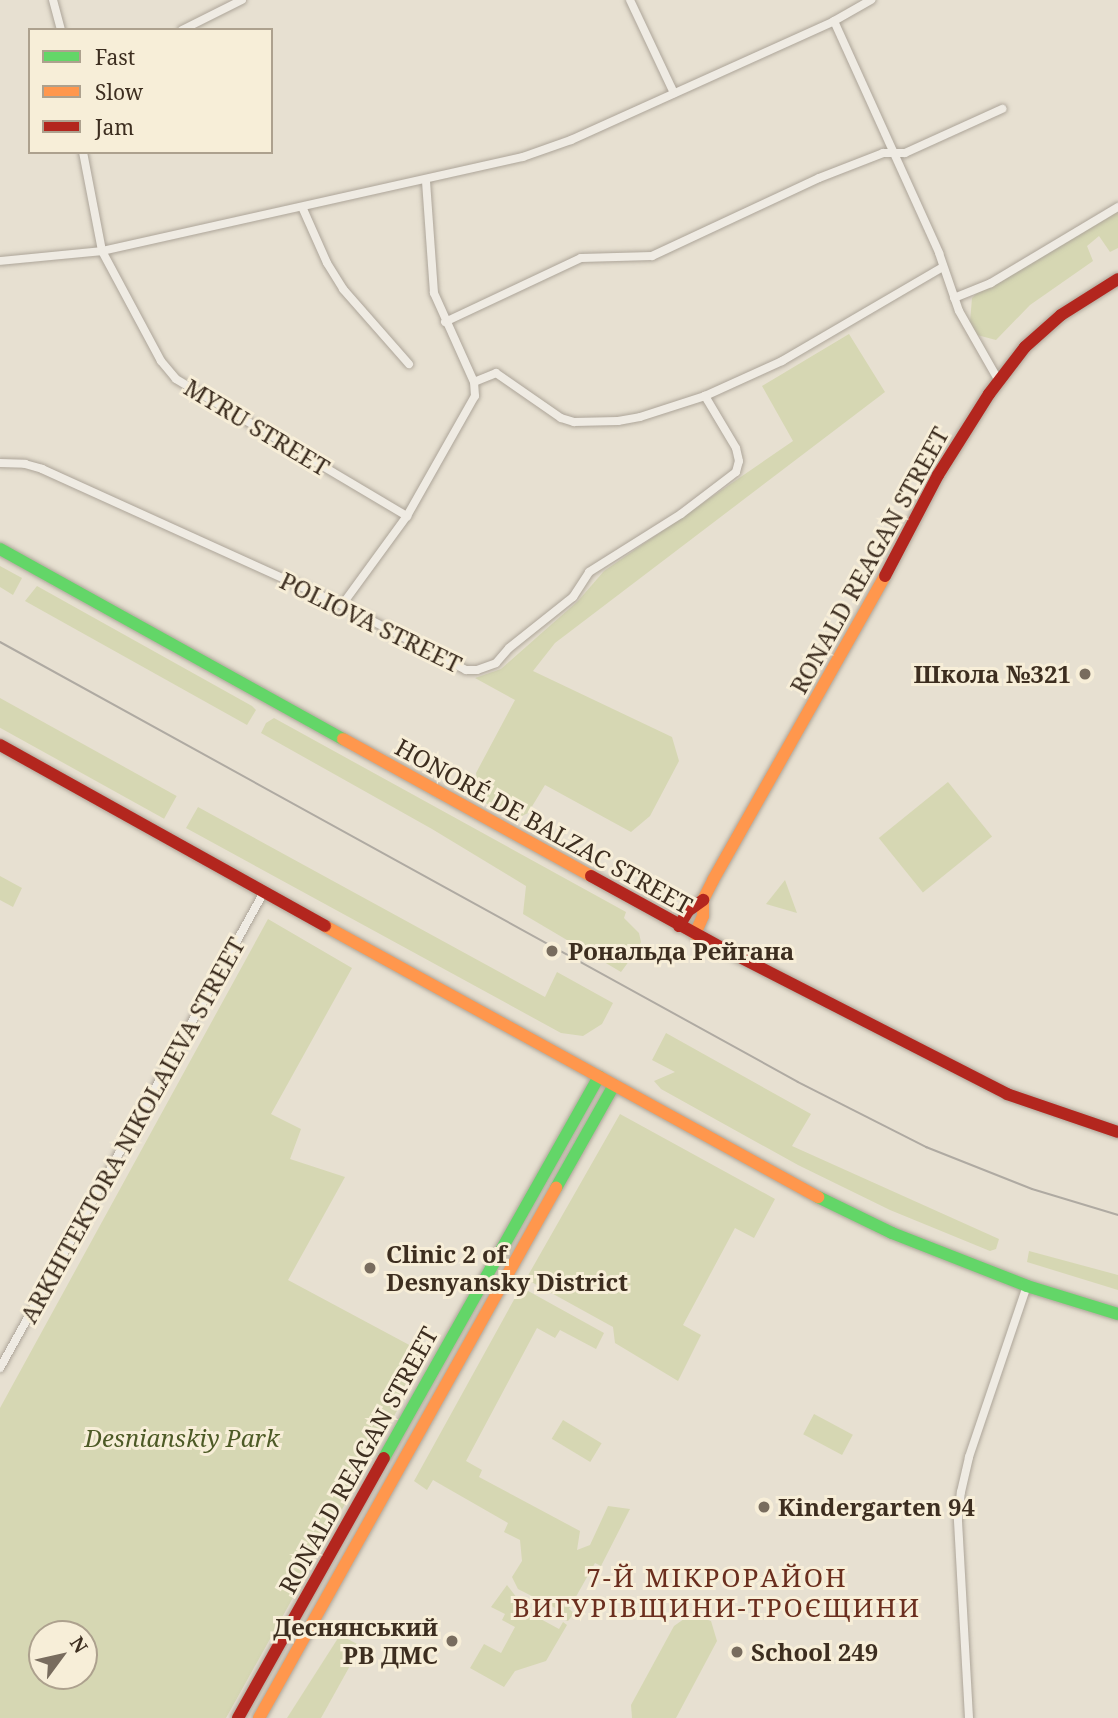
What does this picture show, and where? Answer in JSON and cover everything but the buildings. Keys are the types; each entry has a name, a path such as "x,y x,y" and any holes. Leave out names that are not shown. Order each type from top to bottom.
{"main road":[{"name":"RONALD REAGAN STREET","path":"679,926 688,911 703,900 872,601 938,475 999,381 1025,347 1061,315 1118,279"},
{"name":"HONORÉ DE BALZAC STREET","path":"0,549 679,926 1007,1094 1118,1132"},
{"path":"0,745 776,1176 892,1233 1027,1286 1118,1314"},
{"name":"RONALD REAGAN STREET","path":"695,934 703,916 703,900"},
{"name":"RONALD REAGAN STREET","path":"238,1718 599,1076"},
{"name":"RONALD REAGAN STREET","path":"259,1718 614,1085"}],"street":[{"path":"53,0 60,28"},
{"path":"186,28 242,0"},
{"path":"630,0 674,93"},
{"path":"0,261 102,251 303,209 535,153 571,140 834,21 871,0"},
{"path":"834,21 894,152 954,298 984,359 999,381"},
{"path":"445,321 580,258 652,256 819,178 883,153 905,153 1002,109"},
{"name":"MYRU STREET","path":"83,154 102,251 155,350 176,379 407,516"},
{"path":"342,605 407,516 475,396 474,382 434,293 430,271 426,181"},
{"path":"954,298 991,283 1118,207"},
{"path":"303,209 327,263 343,289 409,364"},
{"path":"474,382 496,373 561,418 574,422 618,421 640,417 705,396 782,361 943,267"},
{"name":"POLIOVA STREET","path":"0,463 25,464 42,469 342,605 466,670 496,663 509,648 573,597 589,572 681,514 736,472 740,461 736,448 705,396"},
{"name":"ARKHITEKTORA NIKOLAIEVA STREET","path":"0,1368 264,892"},
{"path":"969,1718 958,1520 961,1492 970,1457 1027,1286"}],"green space":[{"path":"1118,210 1118,248 1110,252 1099,236 1087,246 1093,261 1030,305 996,340 977,335 970,322 972,298 977,293"},
{"path":"849,334 885,392 555,643 533,671 672,737 679,761 650,816 631,832 545,785 528,813 514,820 479,799 476,773 515,700 475,678 501,669 578,601 604,571 793,441 762,386"},
{"path":"0,566 22,578 13,595 0,587"},
{"path":"37,586 252,706 256,710 247,725 25,601"},
{"path":"0,698 177,796 164,819 0,728"},
{"path":"274,718 626,912 624,918 639,933 641,942 638,949 621,972 523,914 526,886 432,829 261,733 266,723"},
{"path":"948,782 992,836 923,892 879,838"},
{"path":"198,807 545,997 557,972 613,1003 602,1024 583,1036 561,1033 186,828"},
{"path":"0,876 22,888 13,907 0,900"},
{"path":"785,880 797,913 766,904"},
{"name":"Desnianskiy Park","path":"268,919 352,968 271,1114 301,1129 290,1159 345,1177 288,1280 428,1355 226,1718 0,1718 0,1408"},
{"path":"666,1033 811,1114 792,1146 999,1239 996,1249 990,1251 890,1210 798,1165 661,1089 654,1081 675,1072 652,1060"},
{"path":"620,1114 775,1199 754,1238 735,1228 683,1325 701,1335 678,1381 615,1343 613,1327 526,1279"},
{"path":"1029,1251 1118,1275 1118,1290 1027,1262"},
{"path":"521,1287 604,1333 596,1349 560,1330 555,1338 537,1328 466,1461 482,1470 479,1477 580,1531 577,1550 590,1545 608,1506 630,1509 601,1566 595,1563 569,1609 574,1613 568,1621 565,1620 567,1614 518,1589 512,1577 522,1561 520,1540 504,1532 508,1523 433,1480 427,1490 414,1481"},
{"path":"814,1414 853,1435 842,1455 803,1434"},
{"path":"563,1420 602,1443 590,1462 552,1439"},
{"path":"507,1585 517,1598 515,1605 559,1629 563,1622 567,1625 546,1661 515,1671 504,1687 470,1668 484,1644 501,1653 515,1627 502,1620 505,1614 491,1607"},
{"path":"691,1614 711,1621 717,1641 676,1718 632,1718 631,1705 674,1626"},
{"path":"340,1635 361,1646 321,1718 287,1718"}],"tram line":[{"path":"0,642 798,1082 926,1147 1032,1189 1118,1215"}],"traffic: fast":[{"path":"0,549 343,739"},
{"path":"384,1458 599,1076"},
{"path":"556,1188 614,1085"},
{"path":"818,1197 892,1233 1027,1286 1118,1314"}],"traffic: slow":[{"path":"695,934 703,916 703,900 713,880 885,576"},
{"path":"343,739 591,876"},
{"path":"325,926 818,1197"},
{"path":"259,1718 556,1188"}],"traffic: jam":[{"path":"885,576 938,475 989,394 1025,347 1061,315 1118,279"},
{"path":"0,745 325,926"},
{"path":"591,876 722,948 1007,1094 1118,1132"},
{"path":"679,926 688,911 703,900"},
{"path":"238,1718 384,1458"}],"place":[{"name":"Школа №321","path":"1085,674"},
{"name":"Рональда Рейгана","path":"552,951"},
{"name":"Clinic 2 of Desnyansky District","path":"370,1268"},
{"name":"Kindergarten 94","path":"764,1507"},
{"name":"Деснянський РВ ДМС","path":"452,1641"},
{"name":"School 249","path":"737,1652"}],"district":[{"name":"7-Й МІКРОРАЙОН ВИГУРІВЩИНИ-ТРОЄЩИНИ","path":"717,1593"}]}
